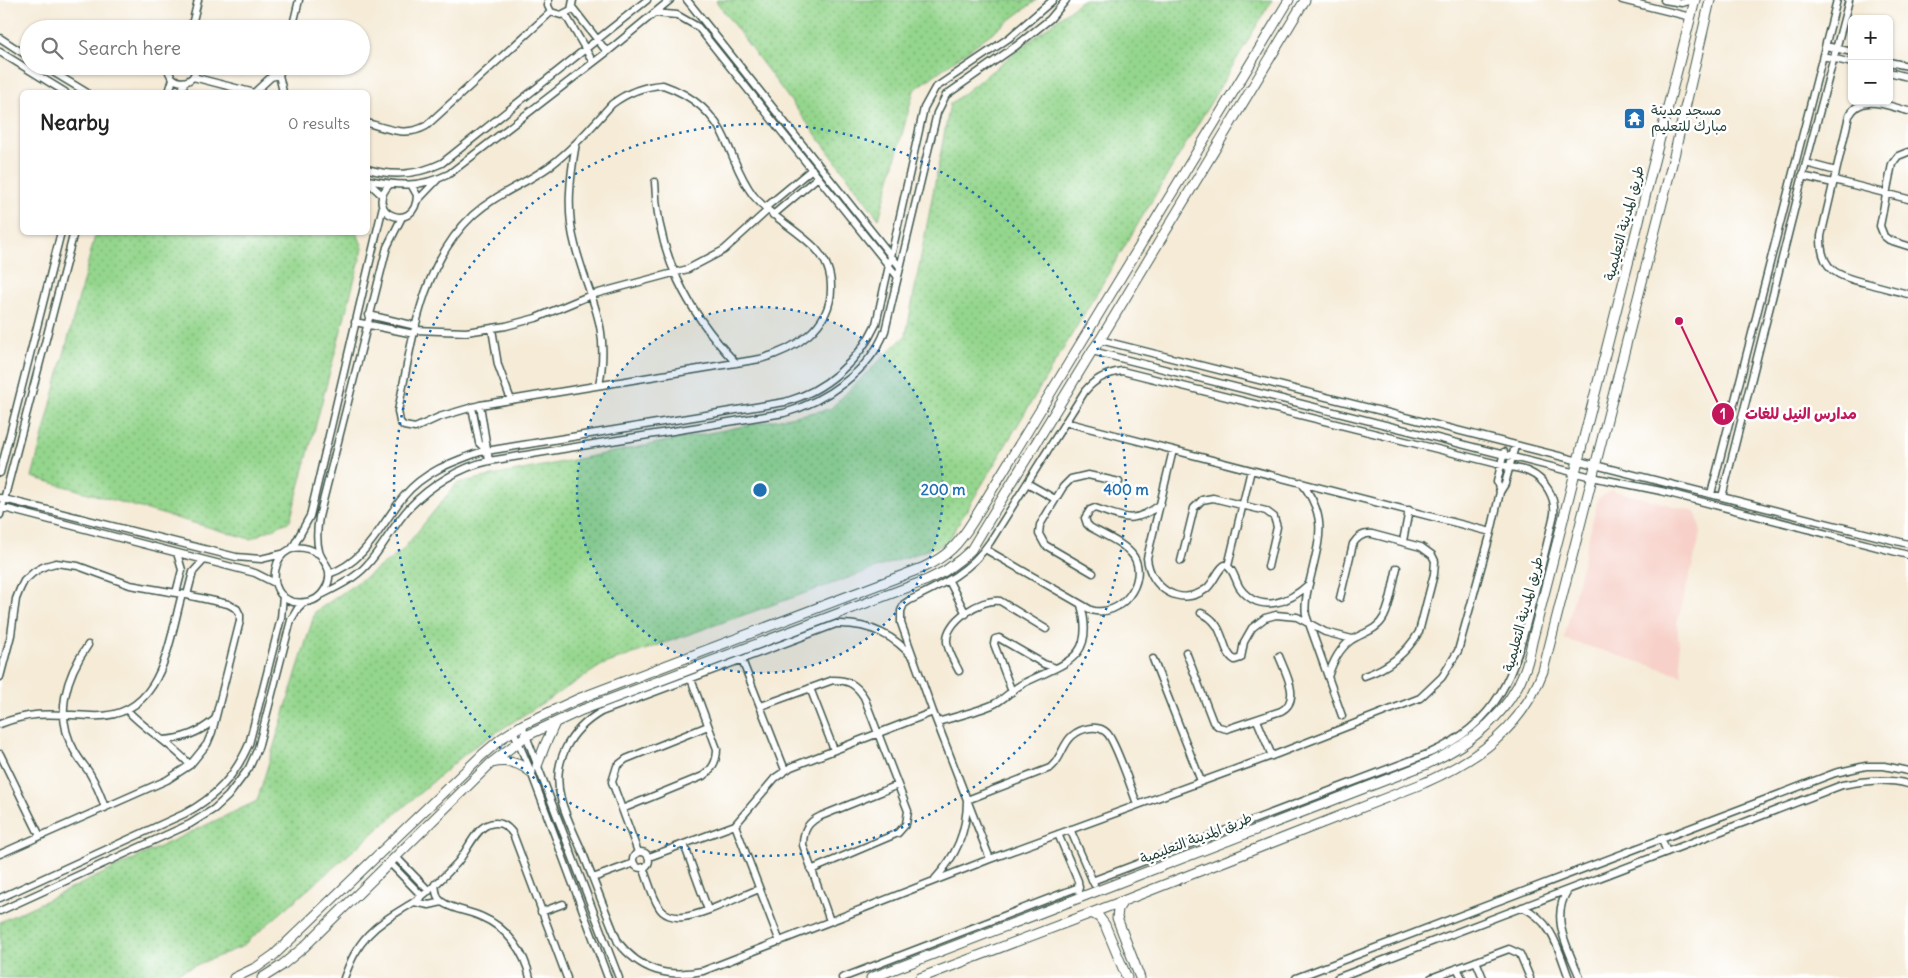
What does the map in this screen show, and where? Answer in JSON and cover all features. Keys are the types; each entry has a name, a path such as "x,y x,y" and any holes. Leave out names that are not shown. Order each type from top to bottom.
{"street":[{"path":"193,20 198,0"},
{"path":"294,20 299,0"},
{"path":"548,0 548,6 552,12 558,15 565,14 573,3 607,52"},
{"path":"370,170 398,175 419,172 431,169 453,157 647,0"},
{"path":"417,201 437,180 460,166 607,52 670,0"},
{"path":"687,0 900,267"},
{"path":"329,574 351,564 363,553 405,495 420,481 437,469 456,460 487,451 785,402 803,396 828,381 852,361 863,347 876,324 924,108 935,88 1009,38 1053,0"},
{"path":"0,911 190,824 228,796 249,768 258,748 291,620 298,608 304,603 316,599 342,584 366,566 409,508 429,490 462,470 489,461 784,413 809,404 827,394 851,376 875,352 885,331 937,113 946,95 1016,46 1050,19 1066,0"},
{"path":"234,978 257,967 274,955 457,778 513,730 578,698 922,568 940,560 952,550 973,521 1289,0"},
{"path":"262,978 281,966 304,947 491,763 526,736 582,710 927,580 945,572 971,550 1305,0"},
{"path":"1622,0 1691,17"},
{"path":"1664,0 1682,3 1694,0"},
{"name":"طريق المدينة التعليمية","path":"871,978 1436,760 1471,739 1498,714 1524,672 1694,0"},
{"path":"920,978 1123,901 1450,772 1484,750 1511,725 1534,691 1543,671 1674,156 1710,0"},
{"path":"1710,494 1837,0"},
{"path":"1722,497 1802,176 1849,0"},
{"path":"370,124 403,132 419,130 426,126 552,12"},
{"path":"654,13 677,15 698,27 897,276"},
{"path":"565,14 593,62"},
{"path":"0,38 20,51"},
{"path":"1826,46 1848,51"},
{"path":"0,52 20,64"},
{"path":"1823,56 1848,62"},
{"path":"1893,63 1908,66"},
{"path":"1893,73 1908,77"},
{"path":"37,75 62,90"},
{"path":"58,75 83,90"},
{"path":"170,75 178,82 184,83 193,77 243,90"},
{"path":"257,90 271,77 279,75 283,90"},
{"path":"170,90 173,79"},
{"path":"182,90 184,83"},
{"path":"663,85 675,89 698,103 715,121 722,132 737,170 745,184 769,211 822,256 831,282 830,302 818,325 797,344 769,356 736,363 480,405 439,416 415,428 404,426 400,422 398,411 415,330 432,273 443,252 461,228 483,207 543,170 576,143 612,104 630,92 663,85"},
{"path":"1908,111 1873,102 1859,105 1849,116 1821,236 1820,248 1824,260 1831,270 1842,278 1908,294"},
{"path":"576,143 570,184 571,225 574,245 602,334 602,368 599,385"},
{"path":"1657,152 1674,156"},
{"path":"1908,152 1898,156 1895,160 1880,220 1881,232 1889,240 1908,246"},
{"path":"1806,163 1836,171"},
{"path":"355,322 415,330 453,332 492,329 536,318 591,295 675,274 700,264 724,250 769,211 812,169"},
{"path":"398,175 399,185"},
{"path":"1802,176 1834,181 1908,199"},
{"path":"769,211 818,177"},
{"path":"370,181 412,186 437,180"},
{"path":"655,182 660,229 675,274 701,321 736,363"},
{"path":"292,549 310,516 383,206 382,196 370,183"},
{"path":"382,196 390,184"},
{"path":"383,206 390,215 402,217 413,212 417,195 412,186"},
{"path":"319,554 317,539 319,517 369,315 390,240 402,217"},
{"path":"0,473 61,235"},
{"path":"0,515 2,499 73,235"},
{"path":"1623,278 1641,283"},
{"path":"369,315 415,330"},
{"path":"492,329 498,365 510,400"},
{"path":"1100,340 1596,467 1908,544"},
{"path":"1079,347 1513,457 1661,491 1908,555"},
{"path":"990,859 933,712 901,623 900,615 902,608 910,600 949,581 966,570 985,549 1085,391 1092,384 1108,374 1122,371 1501,464 1529,472 1540,480 1551,494 1554,502 1554,514 1518,658 1502,691 1479,721 1457,739 1430,754 1092,881"},
{"path":"480,405 489,461"},
{"path":"472,407 479,443 487,451"},
{"path":"1065,422 1491,532"},
{"path":"1500,492 1497,482 1506,444"},
{"path":"914,659 898,642 886,634 865,626 836,624 601,712 580,727 564,748 558,773 561,799 618,942 626,953 649,969 662,974 683,976 703,971 990,859 1272,756 1420,698 1432,688 1458,651 1491,532 1500,492 1505,484 1515,446"},
{"path":"1173,450 1148,562 1152,576 1160,587 1171,595 1181,597 1196,595 1212,583 1222,566 1231,568 1242,591 1262,602 1273,603 1288,600 1309,584"},
{"path":"1228,566 1251,470"},
{"path":"1093,573 1049,548 1040,538 1040,525 1067,482 1076,476 1088,475 1118,482"},
{"path":"1027,482 1055,499"},
{"path":"1301,482 1314,503 1320,526 1305,608 1308,623 1342,716"},
{"path":"1181,561 1194,508 1198,502 1205,498 1213,498 1269,512 1276,520 1277,527 1268,567"},
{"path":"2,499 236,557 260,559 283,554 292,549 311,549 319,554 325,562 329,574 321,595"},
{"path":"985,549 1091,610 1100,612 1118,608 1131,592 1135,581 1137,565 1129,551 1086,524 1085,518 1090,510 1095,508 1123,517 1139,517 1149,513 1160,504"},
{"path":"1,507 255,573 275,584 283,596 296,602 304,603"},
{"path":"1403,541 1409,510"},
{"path":"1340,598 1352,547 1358,537 1368,533 1403,541 1427,550 1434,561 1434,574 1419,632 1409,647 1396,660 1364,676"},
{"path":"177,553 182,570 182,594"},
{"path":"275,584 275,567 283,554"},
{"path":"0,724 31,715 102,716 127,710 145,696 158,678 182,594 197,565 204,560"},
{"path":"1137,565 1148,562"},
{"path":"0,677 11,635 16,598 24,581 39,568 56,563 67,563 130,585 232,605 240,615 215,720 207,744 190,764 167,780 0,854"},
{"path":"1328,677 1337,656 1352,639 1369,632 1384,617 1397,568"},
{"path":"949,581 966,614"},
{"path":"0,898 184,814 205,802 223,786 242,759 249,744 281,618 283,596"},
{"path":"959,671 949,649 948,636 954,623 983,603 1000,601 1046,629"},
{"path":"937,722 992,705 1022,684 1071,661 1082,643 1086,626 1081,605"},
{"path":"1201,613 1212,619 1217,625 1231,658 1235,660 1241,658 1248,632 1265,618 1276,615 1286,615 1333,635 1352,639"},
{"path":"742,636 746,647"},
{"path":"1012,692 994,644 995,639 999,638 1044,664 1056,668"},
{"path":"88,645 77,660 69,677 63,714 71,744 95,782 105,808"},
{"path":"1186,652 1211,718 1216,725 1227,729 1285,710 1292,700 1292,692 1279,656"},
{"path":"1154,659 1201,781"},
{"path":"742,660 785,770"},
{"path":"622,809 709,772 716,762 717,749 690,679"},
{"path":"761,706 833,680 851,683 859,689 864,697 908,811 908,818 903,829 898,833 811,870"},
{"path":"810,688 834,750"},
{"path":"127,710 190,764"},
{"path":"649,857 735,825 775,778 785,770 933,712"},
{"path":"163,740 187,736 202,730 215,720"},
{"path":"1257,720 1272,756"},
{"path":"534,769 555,723"},
{"path":"522,725 534,769 608,978"},
{"path":"638,852 612,782 614,771 621,762 708,726"},
{"path":"967,800 1050,768 1058,760 1070,738 1092,728 1103,730 1110,737 1137,804"},
{"path":"513,730 517,742 534,769 619,978"},
{"path":"0,754 40,836"},
{"path":"491,763 500,761 517,763 534,769"},
{"path":"1296,978 1835,773 1866,766 1884,766 1908,771"},
{"path":"1337,978 1842,786 1864,781 1882,780 1908,784"},
{"path":"830,921 803,845 806,827 812,820 898,785"},
{"path":"932,882 952,858 959,846 967,818 967,800"},
{"path":"344,978 351,958 368,935 429,891 458,862 485,825 498,823 504,825 513,834 567,978"},
{"path":"735,825 780,942"},
{"path":"1070,829 1092,881 1100,890"},
{"path":"1058,834 1079,887 1074,900"},
{"path":"1661,838 1667,852"},
{"path":"1223,842 1231,859"},
{"path":"684,844 708,910"},
{"path":"638,852 644,852 649,857"},
{"path":"638,852 634,857 634,863 638,867 643,867 649,862 649,857"},
{"path":"393,860 429,891"},
{"path":"393,860 422,896"},
{"path":"592,878 634,863"},
{"path":"643,867 659,908 671,916 685,917 708,910 759,889"},
{"path":"435,884 437,896 442,902 483,917 500,928 513,941 524,957 530,978"},
{"path":"842,978 1079,887"},
{"path":"1568,889 1561,902 1559,917 1580,978"},
{"path":"1123,901 1118,908 1117,918 1140,978"},
{"path":"414,902 422,905 442,902"},
{"path":"541,912 563,904"},
{"path":"1522,907 1531,911 1546,924 1551,932 1568,978"},
{"path":"1091,913 1105,925 1127,978"},
{"path":"950,948 956,964"},
{"path":"1431,978 1504,950 1513,950 1522,957 1530,978"},
{"path":"1476,961 1482,978"},
{"path":"1457,968 1462,978"}],"shaded area":[{"path":"1612,490 1696,512 1701,533 1677,623 1682,675 1564,639 1598,499"}],"green space":[{"path":"717,0 1037,0 914,90 879,219"},
{"path":"1082,0 1272,0 947,543 602,665 472,748 241,947 164,978 0,978 0,922 257,801 315,612 401,552 457,483 830,409 906,335 950,104"},
{"path":"95,235 358,235 363,248 290,521 250,539 32,477"}],"place":[{"name":"مسجد مدينة مبارك للتعليم","path":"1635,118"},
{"name":"مدارس النيل للغات","path":"1679,321"}]}
